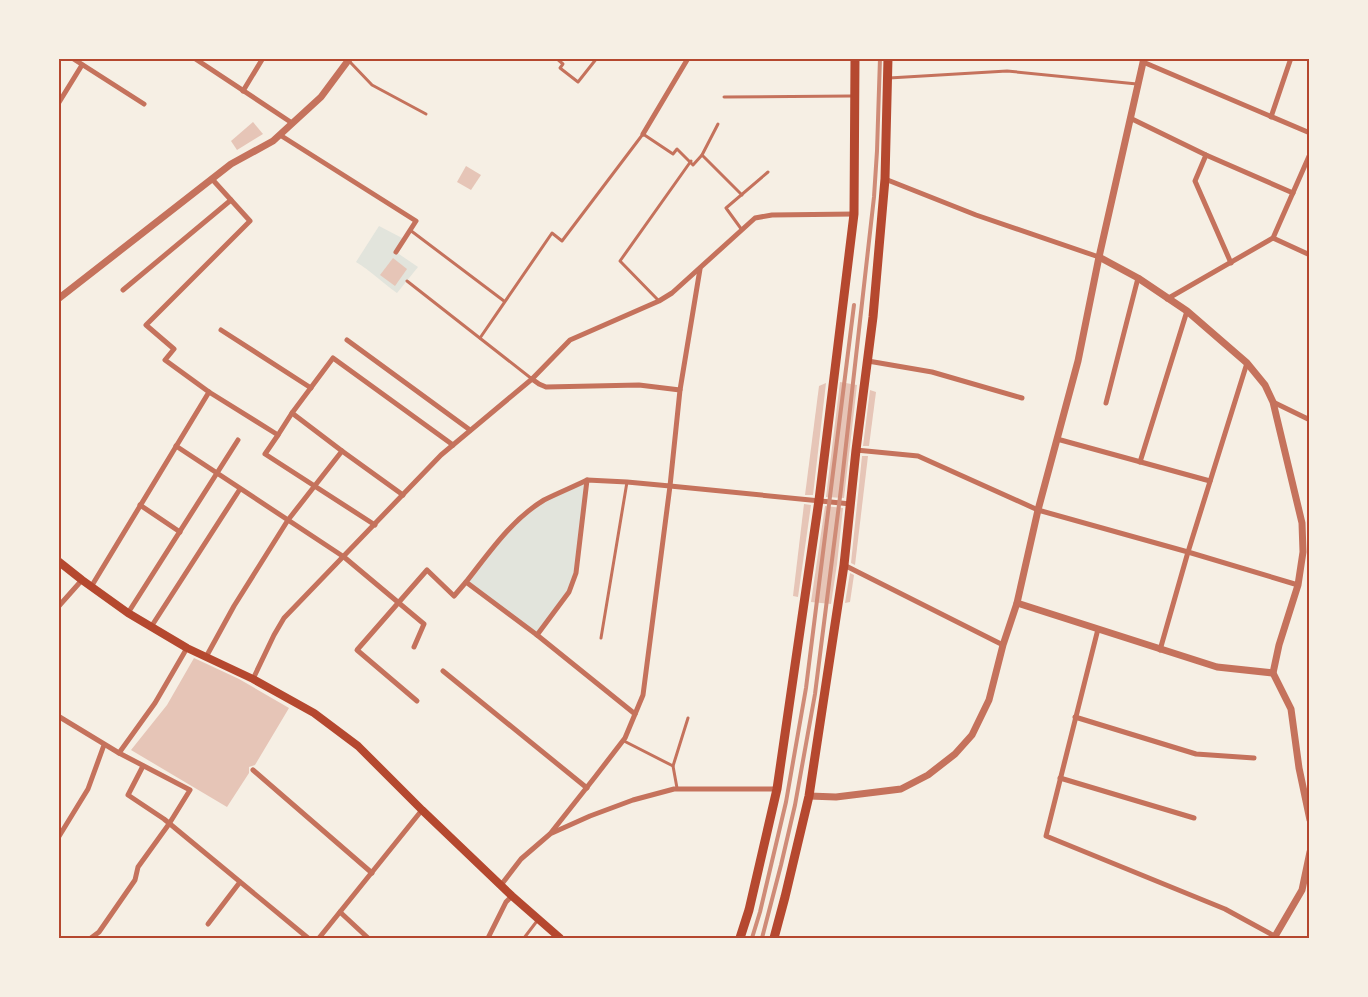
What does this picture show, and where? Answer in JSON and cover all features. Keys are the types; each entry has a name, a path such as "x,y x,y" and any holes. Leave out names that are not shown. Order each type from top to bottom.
{"main road":[{"path":"740,939 777,789 819,501 854,214 855,58"},
{"path":"774,939 809,796 844,565 868,361 885,179 888,58"},
{"path":"58,561 128,613 187,648 253,679 314,713 358,746 512,896 560,939"}],"street":[{"path":"72,58 144,104"},
{"path":"194,58 292,123"},
{"path":"243,91 263,58"},
{"path":"643,134 687,60 684,58"},
{"path":"1271,117 1291,58"},
{"path":"58,299 231,164 273,141 321,97 349,60"},
{"path":"809,796 836,797 901,789 928,775 955,754 972,735 989,700 1003,645 1017,603 1038,510 1078,361 1144,60 1310,133"},
{"path":"58,104 82,65"},
{"path":"1130,118 1206,155 1293,192"},
{"path":"280,135 416,221 396,252"},
{"path":"1167,299 1273,238 1310,154"},
{"path":"1206,155 1195,181 1231,263"},
{"path":"212,179 249,221 146,325 174,349 165,360 209,392 278,435"},
{"path":"885,179 976,215 1099,257 1138,278 1187,311 1247,363 1265,385 1273,402 1302,523 1303,552 1298,585 1272,673 1291,709 1299,768 1310,820"},
{"path":"123,290 231,200"},
{"path":"253,679 284,618 441,455 532,379 570,339 659,301 672,293 755,218 772,214 854,214"},
{"path":"1273,238 1310,255"},
{"path":"501,885 521,859 550,834 622,741 643,695 680,390 699,269"},
{"path":"1106,403 1138,278"},
{"path":"1140,462 1187,311"},
{"path":"221,330 311,388"},
{"path":"347,340 470,430"},
{"path":"375,525 265,454 333,358 453,446"},
{"path":"868,361 932,372 1022,398"},
{"path":"1160,650 1247,363"},
{"path":"532,379 546,387 639,385 680,390"},
{"path":"91,587 209,392"},
{"path":"1273,402 1310,420"},
{"path":"292,414 403,495"},
{"path":"1058,439 1210,481"},
{"path":"128,613 238,440"},
{"path":"176,447 344,557 424,624 414,647"},
{"path":"856,450 918,456 1038,510 1298,585"},
{"path":"206,657 234,606 288,520 342,451"},
{"path":"417,701 357,650 427,570 454,596 503,535 526,514 544,501 587,480 851,504"},
{"path":"537,635 569,592 576,573 587,480"},
{"path":"151,627 240,489"},
{"path":"140,505 180,532"},
{"path":"844,565 1003,645"},
{"path":"58,607 82,580"},
{"path":"466,582 537,635 635,714"},
{"path":"1017,603 1217,667 1272,673"},
{"path":"1098,629 1046,836 1225,909 1276,938 1302,890 1310,852"},
{"path":"118,753 155,703 187,648"},
{"path":"443,672 586,788"},
{"path":"58,716 118,753 190,790 138,867 135,880 99,932 91,939"},
{"path":"1075,717 1196,754 1254,758"},
{"path":"58,838 88,789 104,745"},
{"path":"143,766 128,795 169,824 303,937"},
{"path":"253,770 372,873"},
{"path":"1060,778 1194,818"},
{"path":"550,834 633,800 677,789 777,789"},
{"path":"319,939 422,810"},
{"path":"208,924 240,882"},
{"path":"488,939 506,902 512,896"},
{"path":"340,912 368,939"}],"lane":[{"path":"556,58 563,64 560,68 578,82 597,58"},
{"path":"349,60 372,85 426,114"},
{"path":"887,78 1007,71 1139,84"},
{"path":"724,97 854,96"},
{"path":"480,338 552,233 562,241 643,134 673,154 677,149 693,165 702,155 718,124"},
{"path":"702,155 742,195"},
{"path":"659,301 620,261 691,161"},
{"path":"742,230 726,208 768,172"},
{"path":"410,230 505,302"},
{"path":"406,281 532,379"},
{"path":"601,638 627,482"},
{"path":"677,789 673,766 688,718"},
{"path":"622,741 673,766"},
{"path":"524,939 539,918"}],"shaded area":[{"path":"379,226 404,239 396,252 418,267 397,293 356,262"},
{"path":"587,480 576,573 569,592 537,635 466,582 503,535 544,501"}],"building":[{"path":"253,122 263,134 237,150 231,141"},
{"path":"466,166 481,175 471,190 457,182"},
{"path":"393,258 407,269 395,286 380,275"},
{"path":"840,382 857,385 844,498 826,497"},
{"path":"826,383 813,495 805,495 819,386"},
{"path":"870,390 876,392 869,446 863,446"},
{"path":"862,456 868,456 855,565 851,563"},
{"path":"804,504 811,505 798,597 793,596"},
{"path":"825,506 843,508 831,604 811,602"},
{"path":"850,573 854,575 850,602 845,603"},
{"path":"194,658 239,679 289,708 255,765 249,767 249,773 227,807 131,750 167,705"}],"railway":[{"path":"762,938 795,805 815,694 874,197 880,58"},
{"path":"752,938 786,802 806,688 854,305"}]}
